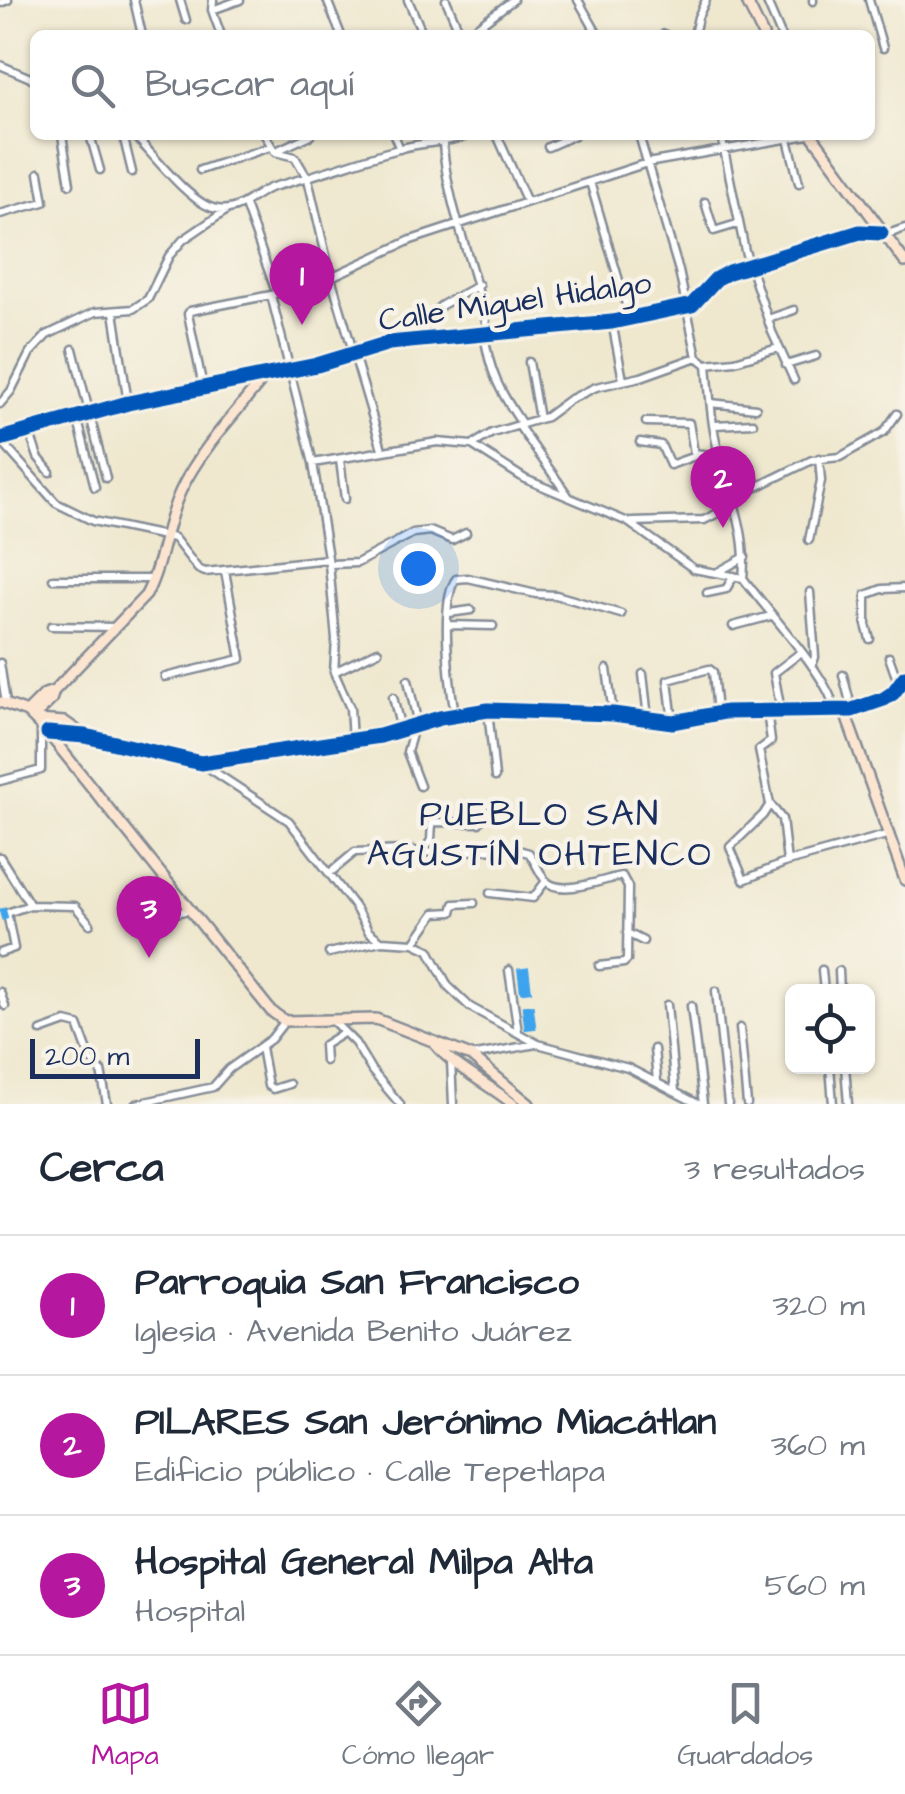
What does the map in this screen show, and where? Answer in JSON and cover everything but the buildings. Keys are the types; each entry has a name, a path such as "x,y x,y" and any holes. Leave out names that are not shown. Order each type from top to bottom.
{"street":[{"path":"0,2 8,0"},
{"path":"134,0 141,30"},
{"path":"180,0 186,20"},
{"path":"213,0 212,10 219,30"},
{"path":"212,10 240,0"},
{"path":"326,0 339,30"},
{"path":"408,0 421,30"},
{"path":"446,0 461,30"},
{"path":"471,30 513,0"},
{"path":"578,0 595,30"},
{"path":"695,30 706,0"},
{"path":"746,0 761,30"},
{"path":"766,0 779,30"},
{"path":"869,0 883,48"},
{"path":"0,65 30,78"},
{"path":"63,140 70,184"},
{"path":"91,140 100,170"},
{"path":"124,140 132,172"},
{"path":"139,140 203,204 228,209"},
{"path":"268,140 273,149 295,157 308,179 331,277 382,449"},
{"path":"200,170 297,140"},
{"path":"396,140 400,148"},
{"path":"0,404 11,392 30,353 48,335 95,312 133,309 148,299 168,256 183,240 228,209 245,205 270,187 308,179 400,148 450,140"},
{"path":"499,140 527,202"},
{"path":"548,148 565,140"},
{"path":"640,140 687,306 697,357 706,364 734,361 778,348"},
{"path":"722,140 737,224 778,348 794,380"},
{"path":"204,387 188,314 194,310 331,277 411,240 647,163 782,140"},
{"path":"788,140 799,183"},
{"path":"814,140 905,262"},
{"path":"443,144 447,187 479,285 488,364 501,393 569,498"},
{"path":"0,214 44,202 39,173"},
{"path":"590,182 630,318"},
{"path":"705,202 714,231 737,224"},
{"path":"245,205 273,294 313,463 336,639 334,672 350,708 352,741"},
{"path":"860,232 870,217"},
{"path":"687,306 697,302 716,278 860,232 883,234 905,228"},
{"path":"426,338 423,321 442,305 479,285"},
{"name":"Calle Miguel Hidalgo","path":"0,440 128,403 291,370 389,343 612,322 687,306"},
{"path":"768,319 794,310"},
{"path":"114,312 128,403"},
{"path":"612,322 623,380"},
{"path":"74,349 95,486"},
{"path":"786,365 816,356"},
{"path":"472,445 492,433 539,419 576,396 697,357"},
{"path":"528,362 539,419"},
{"path":"706,364 719,456 735,501 746,556 739,577 726,589 707,593"},
{"path":"0,781 41,770 38,721 54,691 146,595 180,491 266,375"},
{"path":"711,404 756,408"},
{"path":"628,522 704,520 727,512 735,501 819,458 840,457 879,435 897,414"},
{"path":"82,416 106,478"},
{"path":"646,422 689,423 696,455"},
{"path":"714,426 752,423"},
{"path":"29,431 38,457 50,472"},
{"path":"0,440 56,503 93,521 177,540 198,569 224,571 328,561 357,564 413,532 430,530 452,540 466,533"},
{"path":"313,463 452,440 472,445 525,480 628,522 682,563 714,574 739,577 843,709"},
{"path":"640,442 661,444 670,465 696,455 719,456"},
{"path":"809,540 820,481 819,458"},
{"path":"340,460 345,499"},
{"path":"714,574 746,556"},
{"path":"165,677 241,659 224,571"},
{"path":"53,580 154,578"},
{"path":"454,714 449,675 449,613 452,584 461,578 536,594 556,594 621,614"},
{"path":"870,639 866,595 882,588 905,588"},
{"path":"810,592 815,657 812,667"},
{"path":"449,613 471,610"},
{"path":"733,626 772,616"},
{"path":"449,625 493,626"},
{"path":"51,626 116,627"},
{"path":"334,672 378,651"},
{"path":"782,711 774,674 800,652"},
{"path":"200,763 352,741 454,714 488,710 613,714 674,722 717,712 843,709 884,699 902,682 889,657"},
{"path":"0,663 3,703 38,721 86,736 200,763 289,821 369,932 381,940"},
{"path":"607,669 613,714"},
{"path":"674,722 670,679 711,670 717,712"},
{"path":"643,674 648,718"},
{"path":"843,675 843,709 904,873"},
{"path":"408,680 416,727 407,752 420,786"},
{"path":"393,697 401,731"},
{"path":"488,710 495,777"},
{"path":"767,712 771,741 758,750 770,804 782,819 786,862"},
{"path":"38,721 65,722 86,736"},
{"path":"38,721 255,994 285,1021 376,1019 471,1056 528,1104"},
{"path":"770,804 764,815 730,847 744,880 786,862 890,834"},
{"path":"424,851 431,840 432,822 480,824 486,812"},
{"path":"330,874 356,852 518,848 529,853 546,881 559,887 584,886 622,876 628,887 626,962 599,966"},
{"path":"0,858 30,905"},
{"path":"490,893 532,898 546,881"},
{"path":"414,943 435,914 452,912 454,904 474,902"},
{"path":"0,954 14,948 7,913 30,905 74,906 90,924"},
{"path":"138,922 190,910"},
{"path":"627,933 642,941"},
{"path":"329,953 381,940 414,943 433,954 456,997 518,1034 538,1044 628,1068 701,1104"},
{"path":"509,970 518,1034"},
{"path":"822,970 823,984"},
{"path":"838,971 839,984"},
{"path":"716,991 728,1104"},
{"path":"0,992 5,1006"},
{"path":"667,1005 676,1091"},
{"path":"691,1006 701,1104"},
{"path":"332,1020 400,1104"},
{"path":"136,1104 213,1086 229,1069 261,1047 285,1021"},
{"path":"41,1031 66,1022 78,1026 91,1060 101,1071 108,1104"},
{"path":"740,1028 747,1104"},
{"path":"325,1061 324,1045 344,1032"},
{"path":"435,1044 513,1104"},
{"path":"471,1056 538,1044"},
{"path":"261,1047 268,1086 274,1089 288,1084"},
{"path":"654,1049 658,1081"},
{"path":"452,1104 451,1054 458,1050"},
{"path":"462,1068 471,1064 471,1056"},
{"path":"831,1074 833,1104"},
{"path":"846,1074 848,1104"}],"marked path":[{"path":"0,915 7,913"},
{"path":"523,968 532,1041"}],"cycle path":[{"path":"0,439 128,403 317,365 389,343 612,322 692,305 716,279 729,272 860,232 881,233"},
{"path":"48,733 85,736 201,763 380,736 440,718 488,710 613,714 673,722 725,712 852,710 884,699 905,677"}],"place":[{"name":"Parroquia San Francisco","path":"302,325"},
{"name":"PILARES San Jerónimo Miacátlan","path":"723,528"},
{"name":"Hospital General Milpa Alta","path":"149,958"}],"district":[{"name":"PUEBLO SAN AGUSTÍN OHTENCO","path":"540,834"}]}
